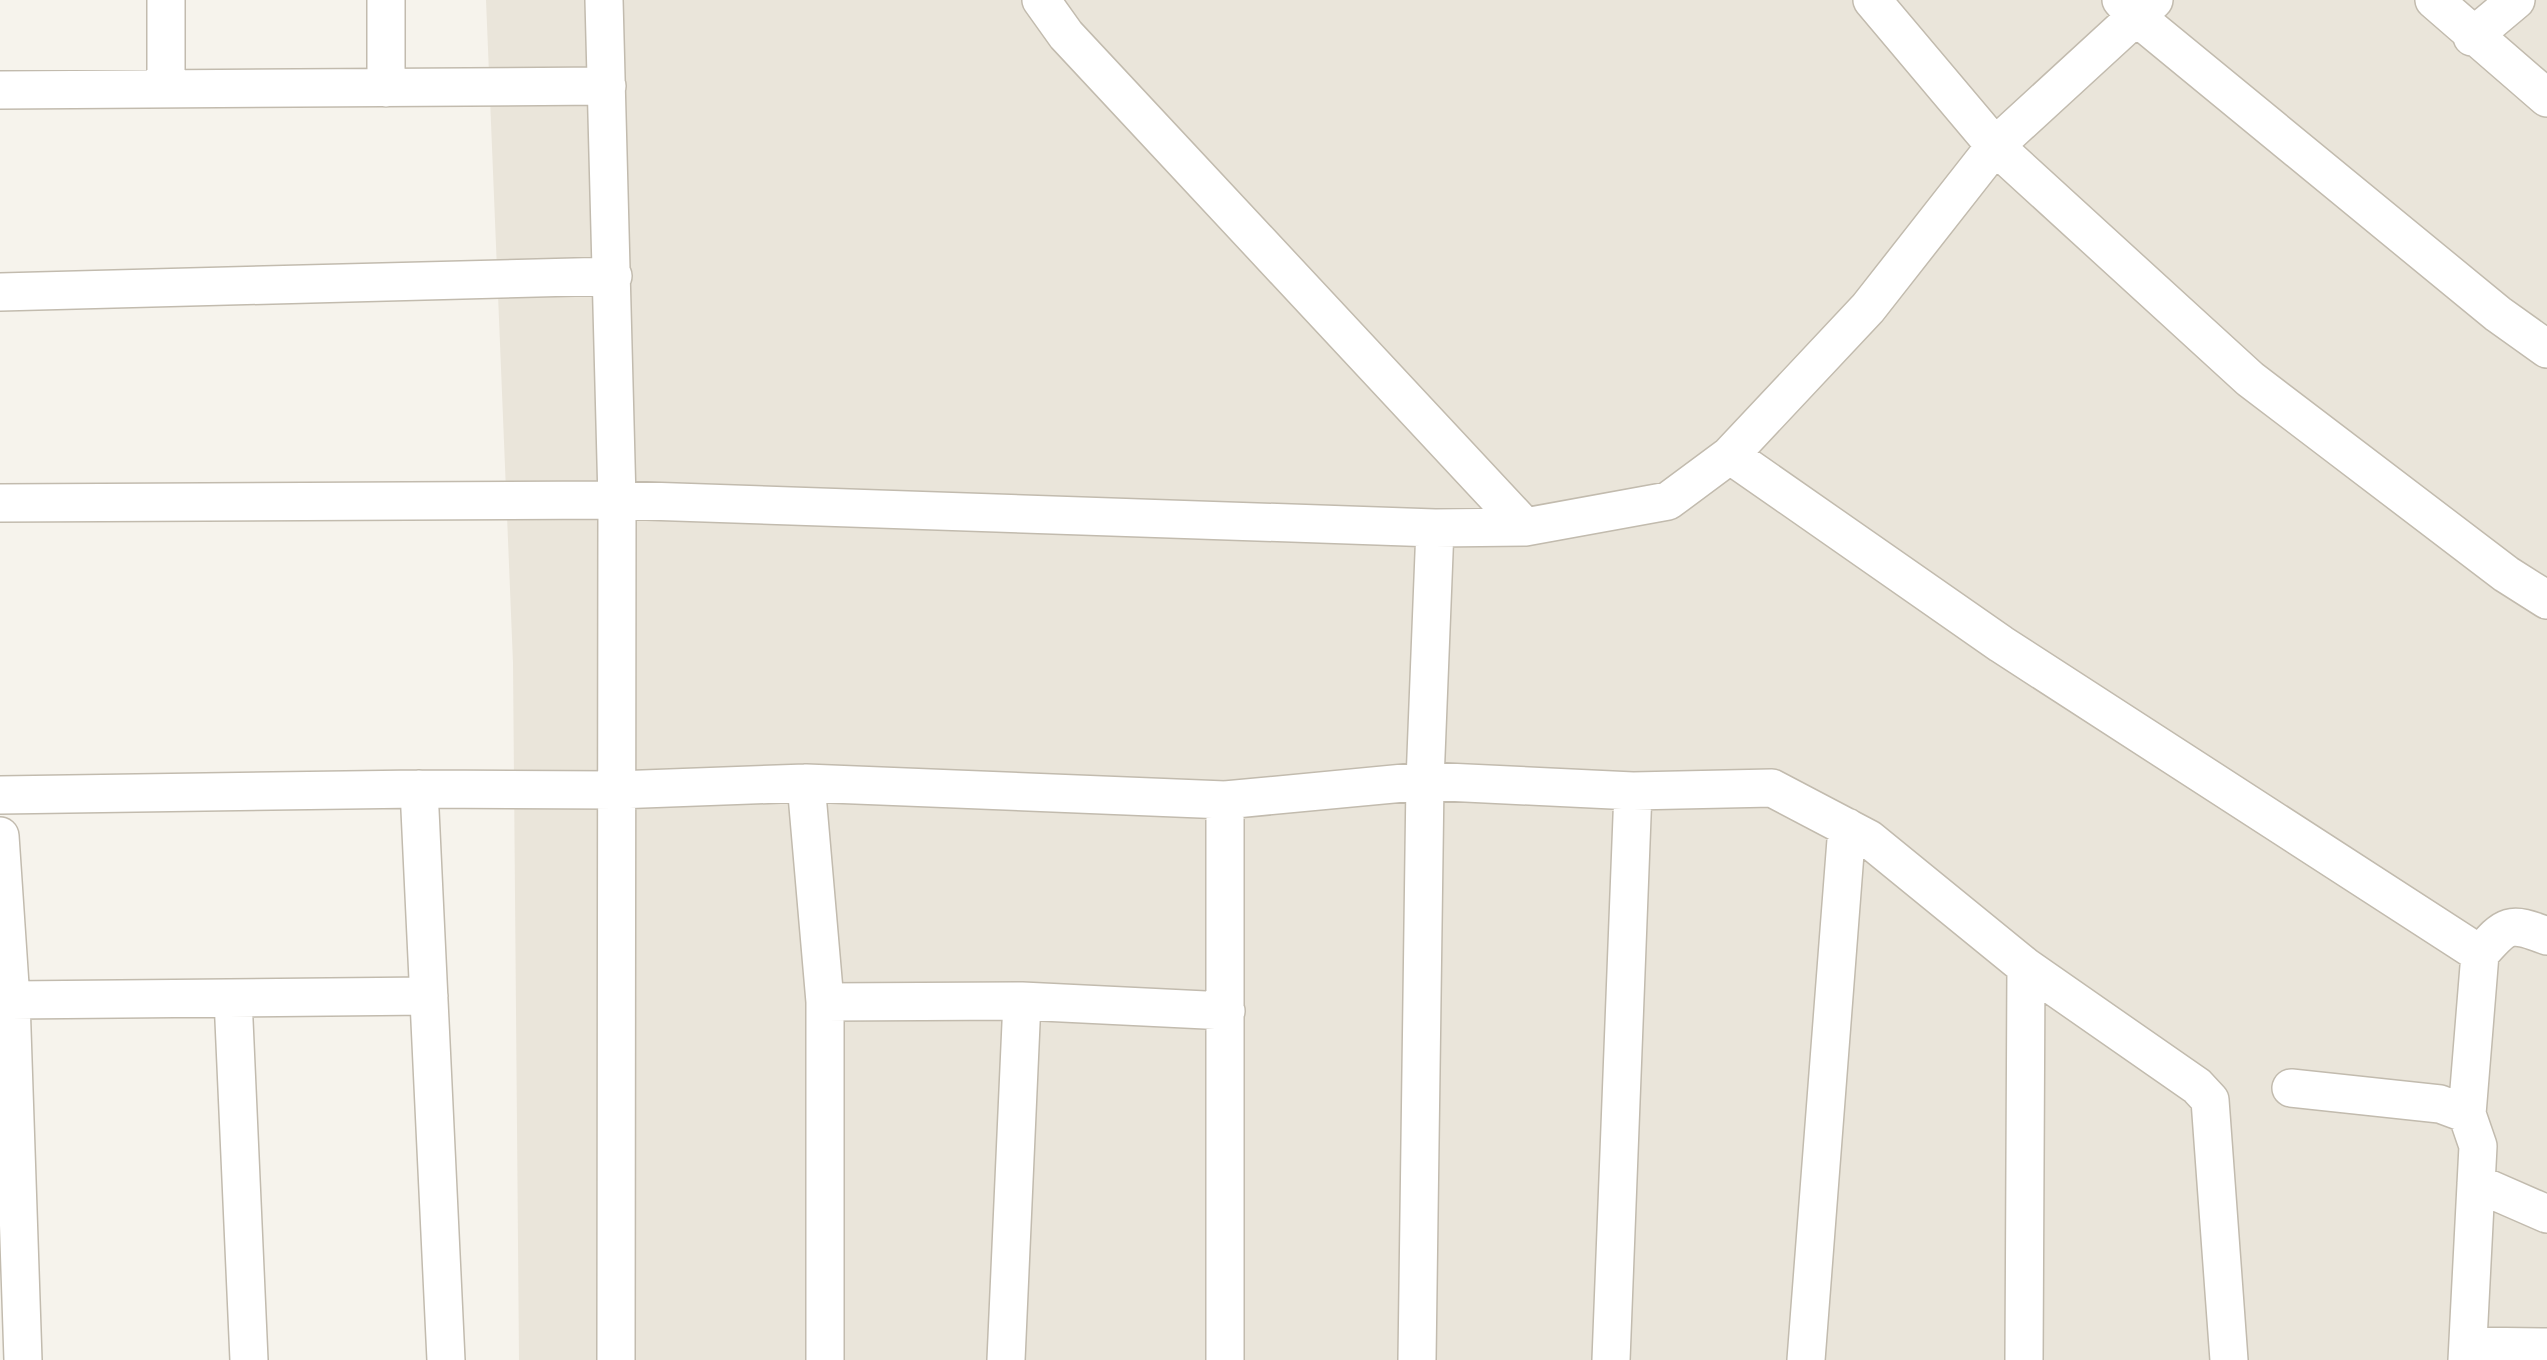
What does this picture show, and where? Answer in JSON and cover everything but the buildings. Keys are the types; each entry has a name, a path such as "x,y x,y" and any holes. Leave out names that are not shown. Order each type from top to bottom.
{"street":[{"path":"166,0 166,89"},
{"path":"386,0 386,88"},
{"path":"604,0 617,500 616,1360"},
{"path":"1041,0 1066,35 1525,527"},
{"path":"1872,0 1995,146 2250,379 2506,574 2547,600"},
{"path":"2434,0 2473,37 2547,99"},
{"path":"2473,37 2516,0"},
{"path":"0,503 617,500 1435,528 1525,527 1668,501 1730,455 1868,307 1995,146 2136,5 2498,314 2547,349"},
{"path":"0,90 607,86"},
{"path":"0,292 613,276"},
{"path":"1730,455 2000,644 2480,954"},
{"path":"1417,1360 1425,781 1435,528"},
{"path":"0,795 419,789 616,790 806,783 1226,800 1425,781 1633,790 1772,788 1869,839 2026,967 2197,1086 2210,1100 2229,1360"},
{"path":"806,783 825,1003 825,1360"},
{"path":"419,789 446,1360"},
{"path":"1611,1360 1633,790"},
{"path":"1225,1360 1226,800"},
{"path":"1806,1360 1847,827"},
{"path":"0,836 11,1000 23,1360"},
{"path":"2547,936 2520,926 2510,928 2500,931 2480,954 2467,1114 2478,1146 2467,1353 2547,1347"},
{"path":"2024,1360 2026,967"},
{"path":"11,1000 429,996"},
{"path":"233,998 249,1360"},
{"path":"825,1003 1022,1001 1226,1011"},
{"path":"1006,1360 1022,1001"},
{"path":"2291,1088 2440,1104 2467,1114"},
{"path":"2476,1184 2547,1214"}],"shaded area":[{"path":"486,0 2547,0 2547,1360 519,1360 513,663"}]}
